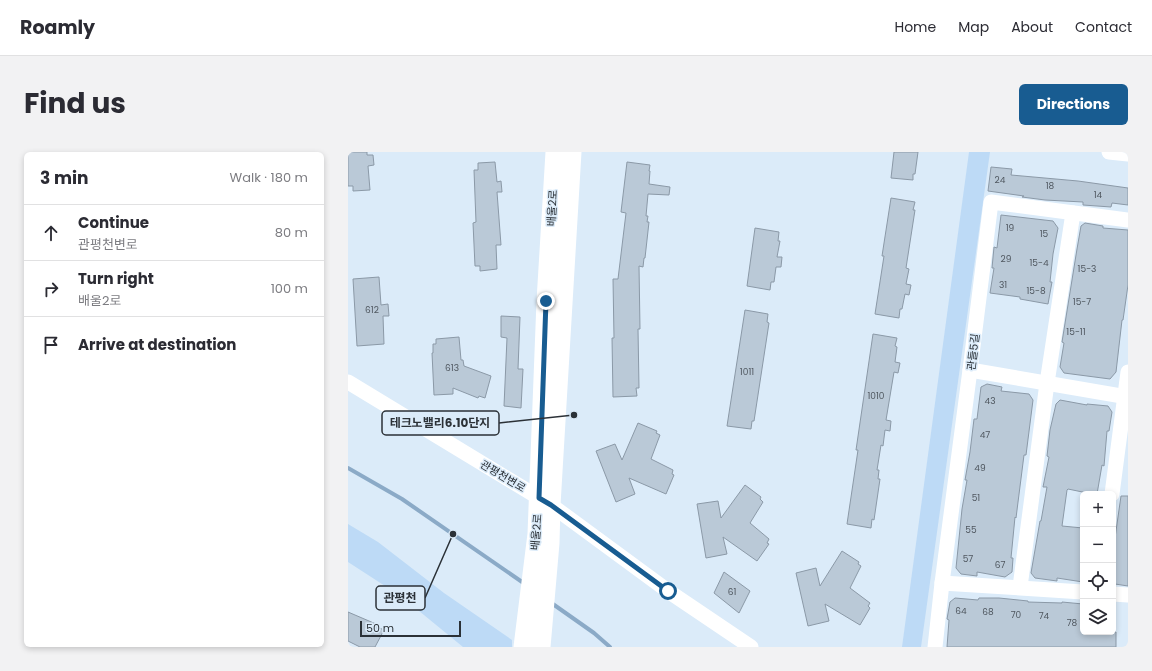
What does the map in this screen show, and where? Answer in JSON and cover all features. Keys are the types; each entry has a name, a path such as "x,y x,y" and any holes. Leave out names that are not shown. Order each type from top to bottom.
{"main road":[{"name":"배울2로","path":"545,502 546,301 555,152"},
{"name":"배울2로","path":"541,647 545,502 572,152"},
{"name":"배울2로","path":"523,647 543,539"}],"street":[{"path":"1109,152 1128,154"},
{"name":"관들5길","path":"935,647 991,202 1128,220"},
{"path":"1020,588 1047,383 1073,213"},
{"path":"970,370 1126,396"},
{"path":"1112,491 1128,372"},
{"name":"관평천변로","path":"348,382 545,502 668,591 751,647"},
{"path":"942,583 1080,592"},
{"path":"1116,594 1128,595"}],"shaded area":[{"path":"969,152 990,152 921,647 902,647"},
{"path":"348,524 378,542 444,593 512,640 512,647 463,647 402,597 348,562"}],"building":[{"path":"348,152 367,152 367,155 373,155 374,165 368,166 370,190 353,191 353,186 348,186"},
{"path":"894,152 918,152 913,180 891,178"},
{"path":"495,162 497,182 501,181 502,192 497,192 501,245 496,245 497,269 480,271 480,266 475,266 473,223 476,222 474,170 478,170 478,163"},
{"path":"627,162 650,165 649,184 670,187 669,195 648,194 646,216 648,216 647,222 649,222 645,258 643,267 639,266 640,329 638,329 639,388 636,388 637,396 613,397 613,279 618,279 626,213 621,212"},
{"path":"991,167 1012,169 1011,175 1078,181 1128,188 1128,205 1112,203 1111,207 1083,205 1083,202 1045,200 988,191"},
{"path":"891,198 915,202 906,268 909,269 906,284 911,285 909,295 905,294 902,309 900,309 899,318 875,314"},
{"path":"1001,215 1053,221 1058,228 1053,254 1050,282 1052,282 1048,304 1020,299 1020,297 990,293 994,268 992,268 994,247 997,248"},
{"path":"1085,223 1103,226 1103,228 1128,230 1128,285 1116,372 1110,379 1064,373 1060,367 1064,343 1062,342 1077,249 1081,226"},
{"path":"755,228 779,232 778,241 780,241 777,257 782,257 781,267 776,267 774,282 771,282 770,290 747,286"},
{"path":"379,277 381,305 388,304 389,316 383,316 384,344 357,346 353,279"},
{"path":"745,310 768,314 767,322 769,323 754,421 752,421 751,429 727,426"},
{"path":"501,316 520,317 518,369 523,369 521,408 504,406 507,338 501,337"},
{"path":"873,334 897,338 895,346 897,347 895,362 900,363 898,373 894,372 886,420 891,421 890,431 885,430 883,446 881,445 877,470 879,470 878,479 880,479 874,520 872,519 871,528 847,524"},
{"path":"459,337 461,360 463,360 464,366 491,376 485,398 479,396 478,398 453,388 453,394 434,395 433,344 436,344 436,339"},
{"path":"987,384 1002,387 1001,391 1029,394 1033,400 1026,455 1024,455 1016,518 1015,517 1011,558 1013,558 1012,572 1005,577 977,572 977,576 961,574 956,568 962,509 967,480 965,480 974,419 977,419 981,387"},
{"path":"1060,400 1087,405 1108,406 1112,412 1109,431 1107,431 1104,466 1102,465 1098,491 1067,490 1062,526 1080,528 1080,582 1057,578 1057,581 1035,578 1031,573 1047,487 1043,487 1049,457 1047,456 1050,430 1056,404"},
{"path":"638,423 657,431 656,433 660,435 651,459 673,470 672,474 674,475 666,494 629,478 635,494 616,502 596,451 615,444 622,460"},
{"path":"745,485 761,497 760,499 763,502 750,523 769,539 767,543 769,544 757,561 723,537 727,554 706,558 697,504 718,501 721,518"},
{"path":"1121,496 1128,496 1128,586 1116,584 1116,531"},
{"path":"842,551 859,562 858,564 861,566 850,588 870,603 868,606 870,608 860,625 825,604 829,621 808,626 796,573 816,568 820,586"},
{"path":"724,572 750,591 739,613 714,593"},
{"path":"955,598 978,600 979,598 999,598 1028,602 1080,604 1080,635 1116,635 1116,647 947,647 949,620 947,619 950,602"},
{"path":"348,612 376,624 375,626 384,630 375,647 360,647 348,641"}],"waterway":[{"path":"348,468 402,499 525,584"},
{"path":"550,602 594,633 610,647"}],"place":[{"name":"테크노밸리6.10단지","path":"574,415"},
{"name":"관평천","path":"453,534"}],"route":[{"path":"546,301 539,498 551,505 668,591"}]}
